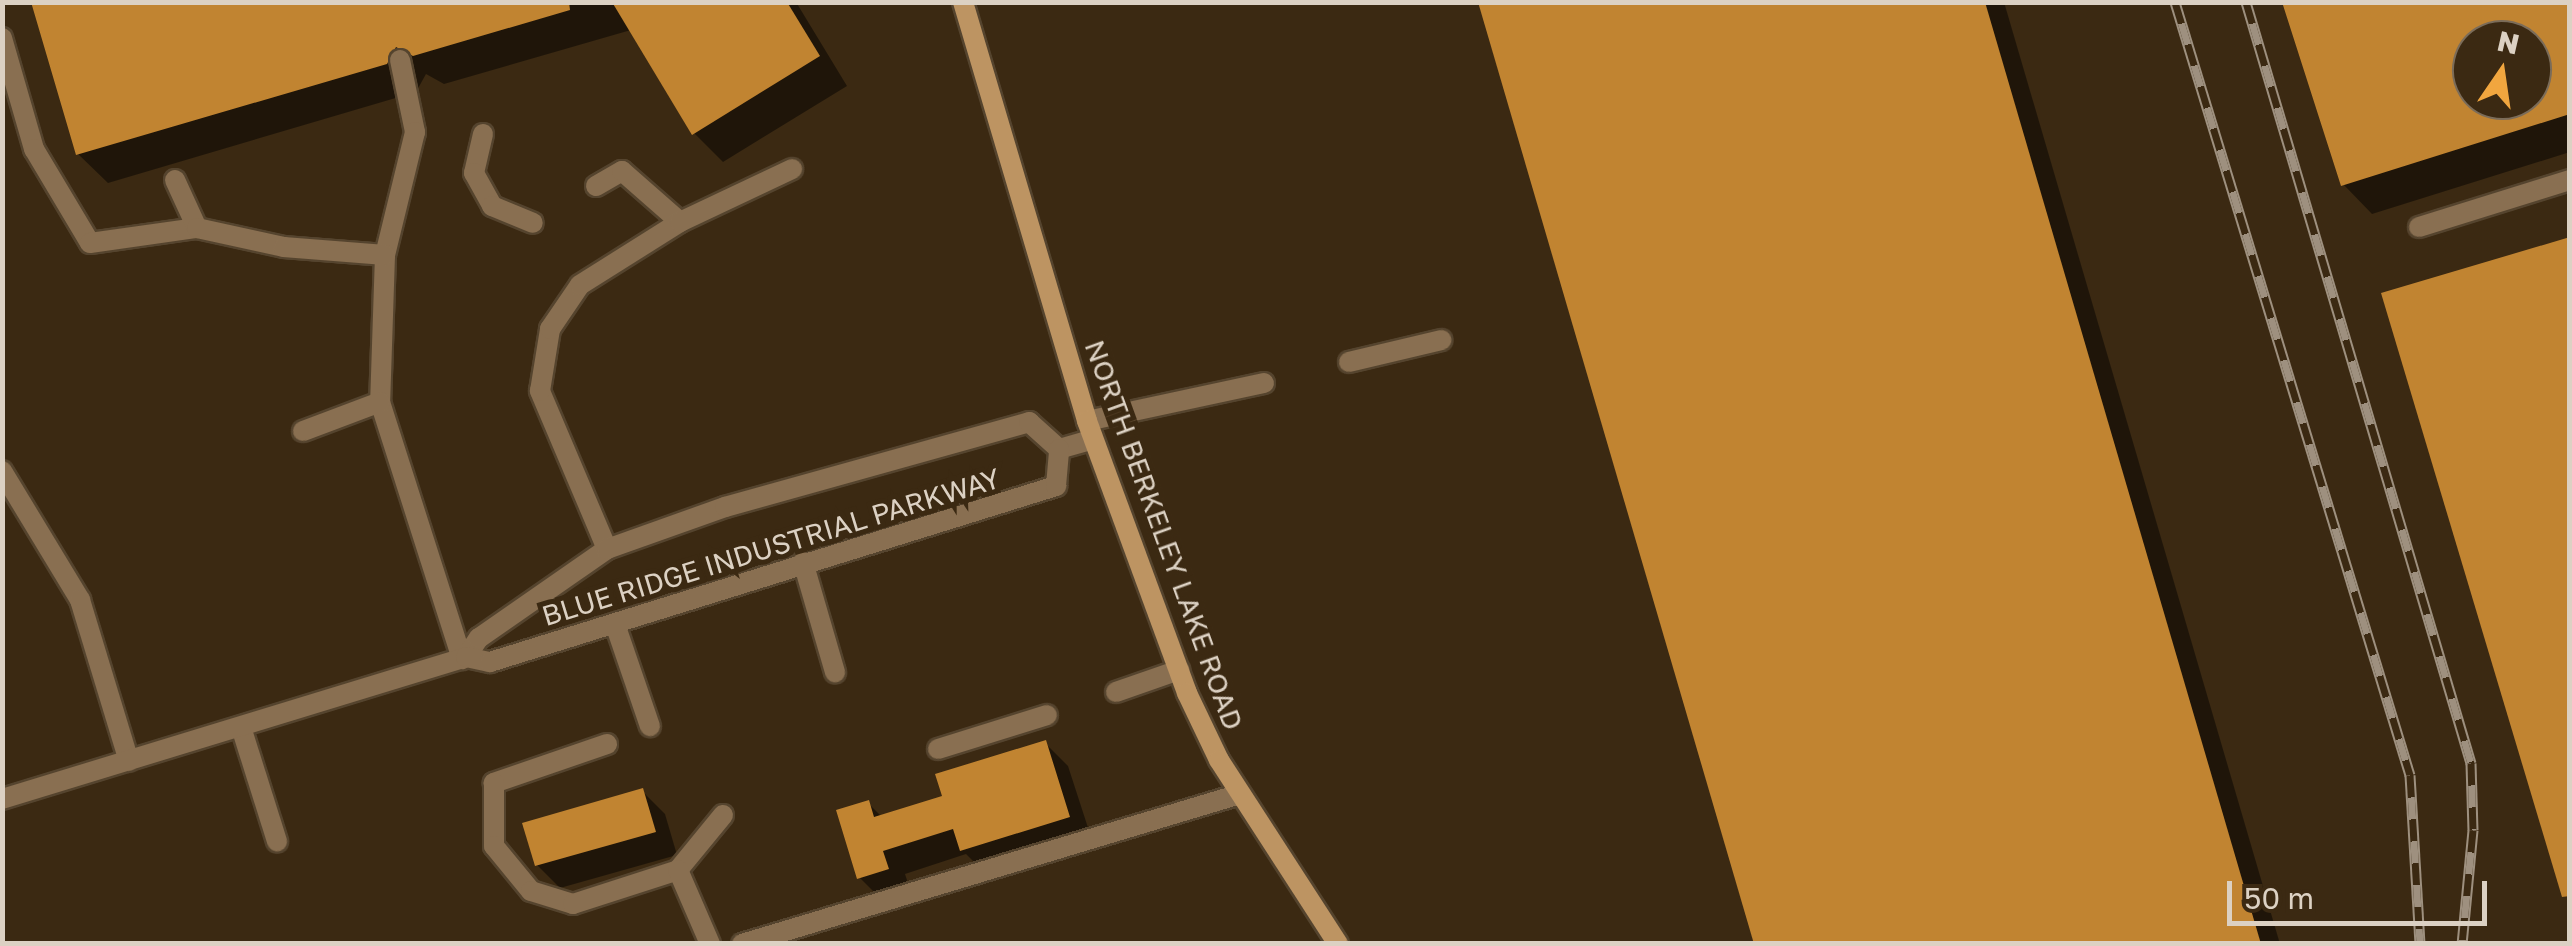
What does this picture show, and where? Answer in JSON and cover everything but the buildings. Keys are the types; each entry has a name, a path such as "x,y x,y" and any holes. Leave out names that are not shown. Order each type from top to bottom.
{"street":[{"name":"NORTH BERKELEY LAKE ROAD","path":"963,2 1090,430 1178,670 1240,794 1338,944"},
{"path":"2,38 34,149 90,243 196,228 284,246 385,255"},
{"path":"400,60 415,132 385,255 380,402 464,658"},
{"path":"483,134 474,173 492,206 534,223"},
{"path":"607,549 540,391 550,329 580,285 680,222 792,169"},
{"path":"596,186 622,171 680,222"},
{"path":"174,180 196,228"},
{"path":"2419,227 2570,180"},
{"path":"1349,362 1441,340"},
{"path":"1059,449 1090,430 1264,383"},
{"path":"303,431 380,402"},
{"name":"BLUE RIDGE INDUSTRIAL PARKWAY","path":"2,799 464,658 490,662 1056,486 1059,449 1029,422 725,507 607,549 478,638 464,658"},
{"path":"2,471 80,600 129,761"},
{"path":"802,562 835,672"},
{"path":"615,624 650,726"},
{"path":"1116,692 1178,670"},
{"path":"938,749 1047,715"},
{"path":"241,728 277,841"},
{"path":"606,744 494,784 494,846 531,892 573,904 678,870 723,816"},
{"path":"742,944 1240,794"},
{"path":"678,870 710,944"}],"railway":[{"path":"2175,2 2410,775 2420,944"},
{"path":"2246,2 2471,763 2473,830 2462,944"}]}
